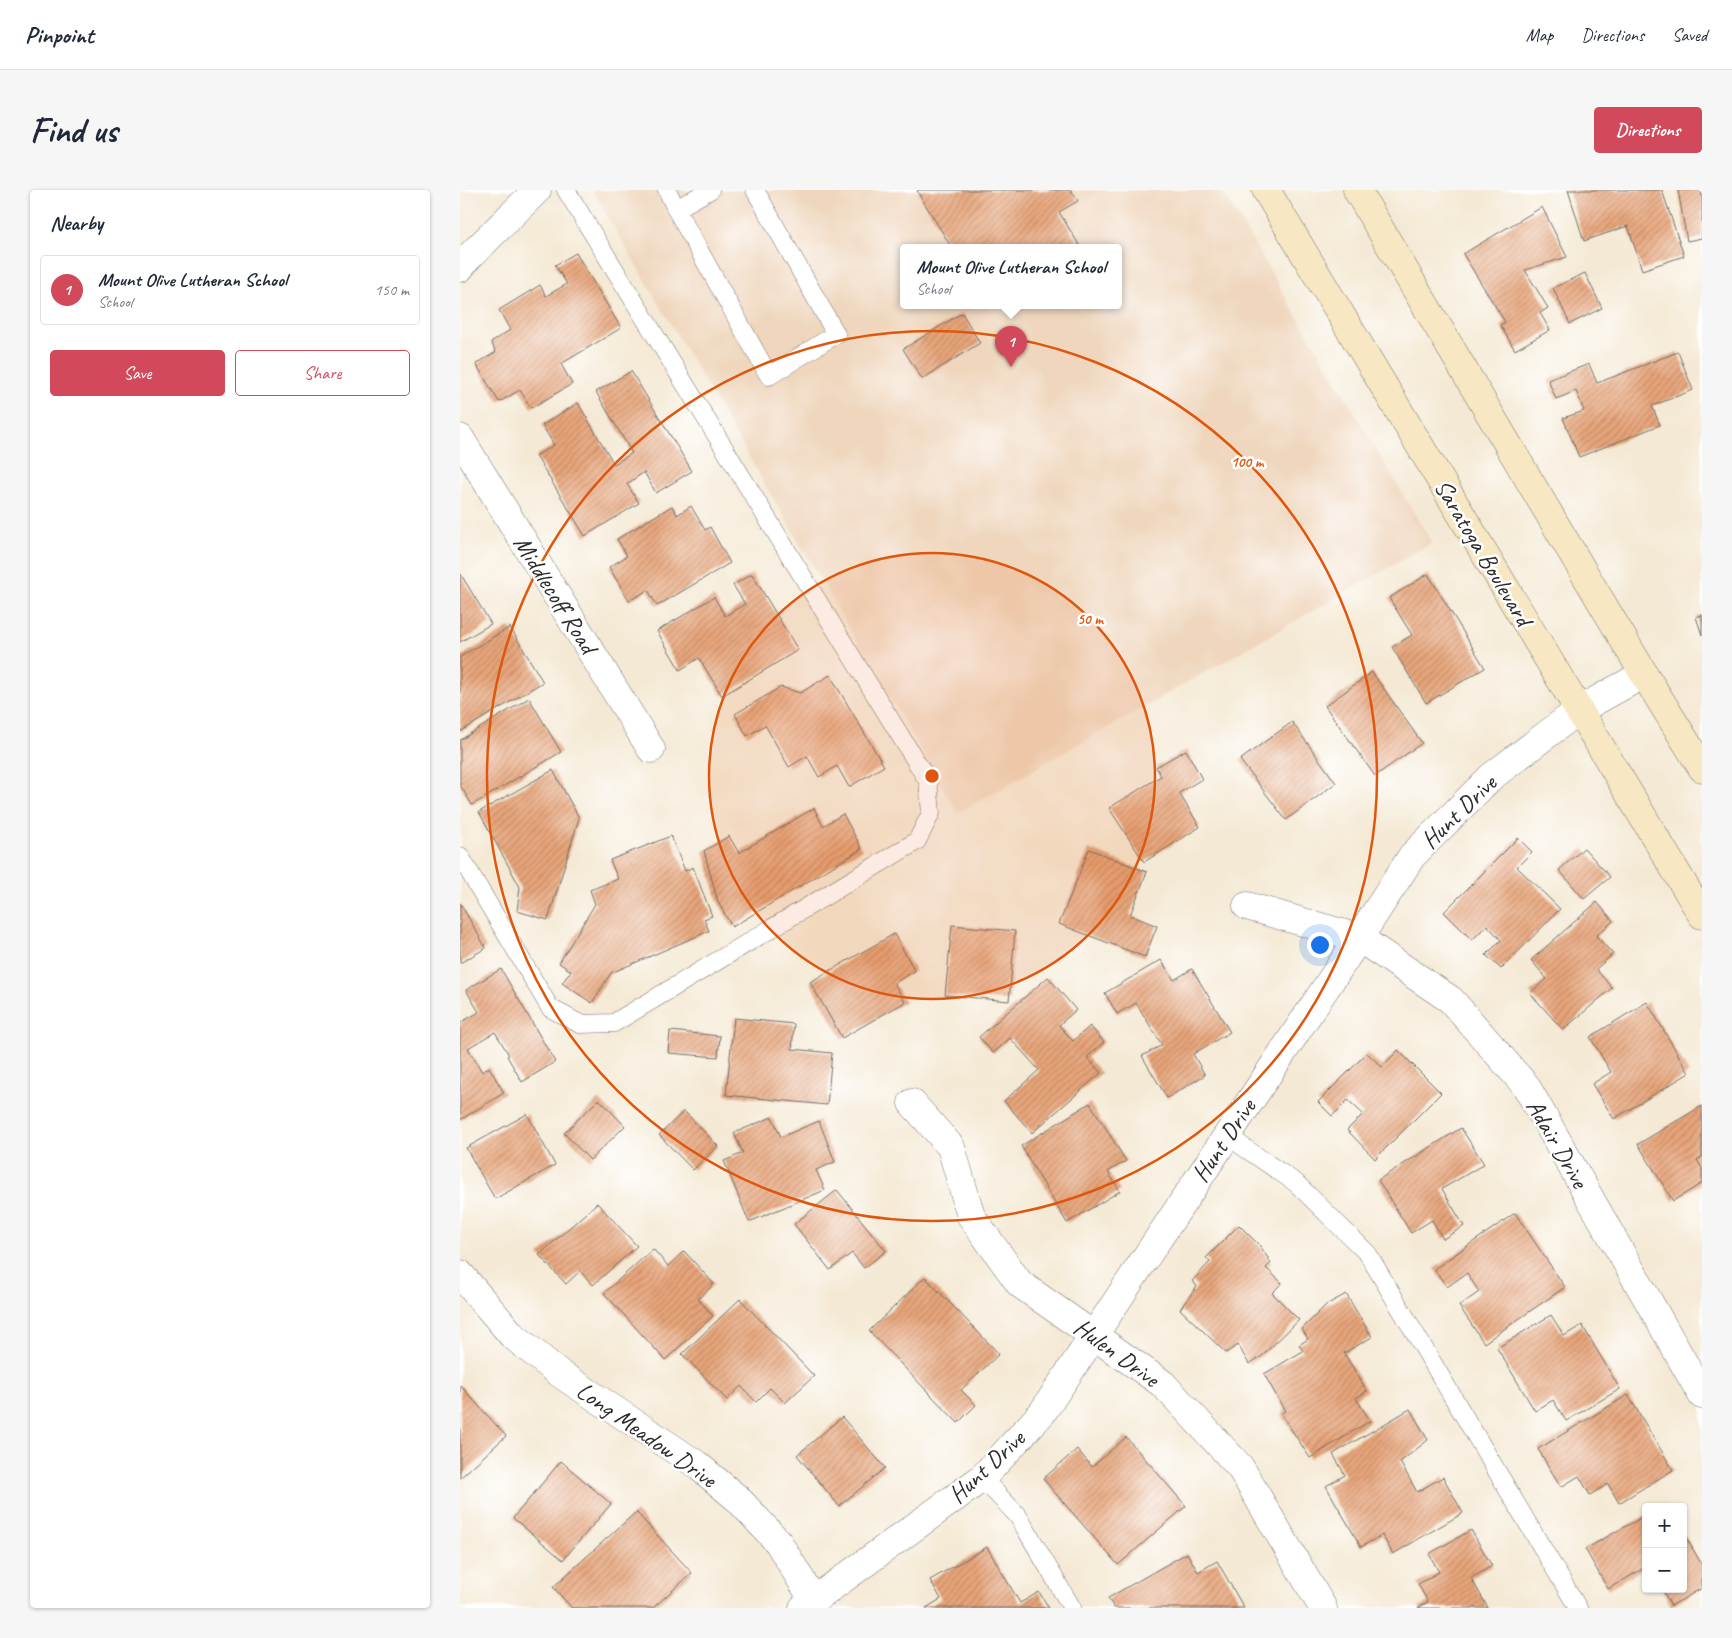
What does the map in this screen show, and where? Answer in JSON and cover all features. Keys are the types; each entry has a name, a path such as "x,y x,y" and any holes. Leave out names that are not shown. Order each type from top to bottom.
{"main road":[{"name":"Saratoga Boulevard","path":"1266,190 1702,915"},
{"path":"1357,190 1644,674 1702,768"}],"street":[{"path":"460,268 537,190"},
{"name":"Middlecoff Road","path":"460,438 652,749"},
{"name":"Hunt Drive","path":"812,1606 982,1478 1042,1413 1412,856 1491,777 1579,710 1644,674"},
{"name":"Adair Drive","path":"1247,906 1359,938 1451,1000 1526,1086 1702,1395"},
{"name":"Hulen Drive","path":"912,1103 951,1147 971,1216 1020,1284 1163,1384 1240,1467 1323,1608"},
{"name":"Long Meadow Drive","path":"460,1274 512,1335 559,1373 696,1464 738,1498 778,1542 812,1606"}],"lane":[{"path":"460,856 550,1008 580,1024 614,1023 917,840 931,813 928,781 566,190"},
{"path":"667,190 769,376 836,334 755,190"},
{"path":"676,209 710,190"},
{"path":"1226,1135 1296,1183 1368,1254 1578,1608"},
{"path":"982,1478 1018,1516 1072,1608"}],"shaded area":[{"path":"592,190 1222,190 1432,543 958,813"}],"building":[{"path":"1071,190 1078,201 1059,212 1079,244 950,244 917,191"},
{"path":"1568,190 1662,190 1684,256 1642,270 1628,226 1584,241"},
{"path":"1678,190 1702,190 1702,238 1687,241"},
{"path":"1542,207 1567,257 1525,270 1548,308 1540,313 1550,330 1515,350 1500,325 1505,322 1463,254"},
{"path":"576,253 621,328 561,364 572,384 531,408 520,390 499,402 476,364 496,352 491,342 510,330 499,310 540,285 546,296 567,284 555,265"},
{"path":"1585,273 1602,308 1570,324 1553,288"},
{"path":"962,313 980,343 922,379 903,349"},
{"path":"1678,352 1693,390 1652,406 1660,425 1579,457 1563,418 1584,411 1576,391 1556,399 1548,380 1589,364 1597,383"},
{"path":"631,371 692,471 656,493 644,472 627,484 639,503 585,536 536,456 554,445 542,425 578,403 614,464 632,453 596,392"},
{"path":"672,506 677,515 691,506 705,530 710,527 730,563 657,606 648,590 629,601 609,567 627,556 617,539"},
{"path":"460,573 491,624 460,642"},
{"path":"752,574 798,650 722,696 699,658 680,670 657,631 714,597 725,616 745,604 733,585"},
{"path":"1428,574 1485,668 1426,703 1392,647 1412,635 1389,598"},
{"path":"1702,615 1702,635 1696,617"},
{"path":"510,627 543,682 460,732 460,657"},
{"path":"1372,672 1422,743 1375,776 1325,706"},
{"path":"830,675 884,766 849,787 837,766 819,777 807,756 789,767 765,725 747,736 735,714 781,687 800,693"},
{"path":"529,698 561,752 472,805 460,785 460,740"},
{"path":"1292,722 1336,783 1286,820 1240,760"},
{"path":"1186,750 1202,779 1179,793 1200,827 1144,862 1109,808 1161,776 1156,767"},
{"path":"553,770 579,818 548,920 517,911 520,887 479,812"},
{"path":"814,808 823,826 843,814 862,849 732,927 718,902 704,851 729,836 739,853"},
{"path":"671,836 685,871 693,867 712,916 704,919 709,931 611,973 592,1003 562,983 571,971 559,963 595,904 590,890 618,879 610,860"},
{"path":"1518,838 1532,852 1517,867 1560,909 1501,969 1486,955 1501,940 1487,925 1472,940 1444,912"},
{"path":"1584,848 1610,877 1584,899 1559,870"},
{"path":"1089,849 1147,872 1130,915 1157,926 1145,957 1059,924"},
{"path":"1597,902 1613,921 1596,936 1613,954 1596,969 1612,988 1563,1030 1530,993 1547,979 1531,960"},
{"path":"460,903 486,948 460,963"},
{"path":"952,925 1015,931 1009,1001 945,995"},
{"path":"894,934 915,971 894,983 905,1002 842,1038 810,982"},
{"path":"1161,960 1174,980 1192,969 1230,1032 1193,1054 1205,1075 1167,1098 1142,1056 1162,1045 1136,1003 1117,1014 1105,993"},
{"path":"501,969 555,1062 522,1082 495,1032 468,1048 482,1072 489,1067 504,1093 460,1120 460,1023 479,1012 466,990"},
{"path":"1048,977 1076,1010 1059,1025 1073,1041 1090,1026 1104,1042 1087,1057 1101,1073 1032,1133 1004,1101 1039,1070 1010,1038 993,1053 979,1037"},
{"path":"1647,1002 1689,1073 1614,1119 1592,1084 1611,1072 1590,1037"},
{"path":"734,1018 794,1024 792,1049 832,1053 827,1105 726,1095"},
{"path":"670,1031 720,1036 718,1057 668,1053"},
{"path":"1398,1050 1441,1093 1375,1159 1347,1130 1363,1114 1348,1100 1332,1116 1318,1102 1367,1053 1382,1067"},
{"path":"599,1099 625,1126 590,1160 564,1133"},
{"path":"1090,1103 1126,1161 1108,1172 1120,1191 1067,1223 1021,1146"},
{"path":"1702,1106 1702,1157 1697,1160 1702,1168 1702,1183 1673,1201 1638,1144"},
{"path":"684,1111 718,1146 693,1170 659,1135"},
{"path":"527,1114 555,1165 495,1199 466,1148"},
{"path":"772,1117 781,1137 819,1121 835,1162 816,1170 825,1190 749,1222 724,1161 743,1153 734,1133"},
{"path":"1461,1128 1484,1164 1442,1189 1464,1226 1443,1239 1432,1220 1411,1233 1378,1180"},
{"path":"837,1190 886,1251 864,1268 852,1253 830,1270 794,1224"},
{"path":"597,1203 637,1246 593,1285 580,1271 566,1284 539,1255"},
{"path":"1515,1213 1565,1287 1484,1343 1459,1306 1479,1292 1467,1273 1447,1287 1434,1269"},
{"path":"1239,1225 1261,1247 1271,1263 1266,1268 1282,1283 1272,1293 1299,1320 1262,1356 1249,1364 1238,1345 1226,1353 1180,1309 1197,1286 1192,1281 1210,1262 1206,1258"},
{"path":"653,1249 668,1266 684,1251 714,1284 698,1299 713,1316 665,1360 604,1293"},
{"path":"925,1277 999,1354 961,1390 976,1405 958,1423 869,1331"},
{"path":"1346,1294 1372,1337 1344,1353 1367,1391 1356,1398 1370,1421 1310,1458 1281,1414 1285,1411 1264,1374 1303,1351 1299,1345 1308,1339 1302,1329 1326,1305"},
{"path":"740,1299 814,1376 785,1403 770,1388 756,1402 741,1386 727,1400 682,1354"},
{"path":"1551,1315 1564,1336 1582,1325 1620,1389 1566,1421 1553,1400 1535,1411 1497,1348"},
{"path":"460,1385 506,1436 460,1478"},
{"path":"1628,1395 1673,1470 1619,1503 1608,1484 1590,1495 1579,1476 1561,1487 1538,1449"},
{"path":"1410,1409 1428,1440 1400,1462 1417,1492 1443,1477 1463,1513 1393,1554 1382,1535 1361,1547 1326,1486 1345,1475 1333,1454"},
{"path":"842,1417 885,1468 839,1506 797,1455"},
{"path":"1126,1437 1186,1506 1118,1565 1043,1479 1077,1449 1092,1467"},
{"path":"561,1461 611,1504 563,1560 513,1518"},
{"path":"636,1512 692,1573 653,1608 572,1608 553,1587"},
{"path":"1642,1517 1642,1569 1608,1589 1585,1549"},
{"path":"1471,1530 1492,1566 1471,1578 1488,1608 1418,1608 1428,1602 1418,1584 1439,1572 1429,1554"},
{"path":"1687,1539 1702,1565 1702,1588 1671,1606 1664,1593 1687,1593"},
{"path":"987,1547 1020,1603 1039,1592 1049,1608 926,1608 941,1599 930,1580"},
{"path":"1187,1553 1198,1572 1217,1561 1244,1608 1114,1608 1108,1598"}],"place":[{"name":"Mount Olive Lutheran School","path":"1011,367"}]}
